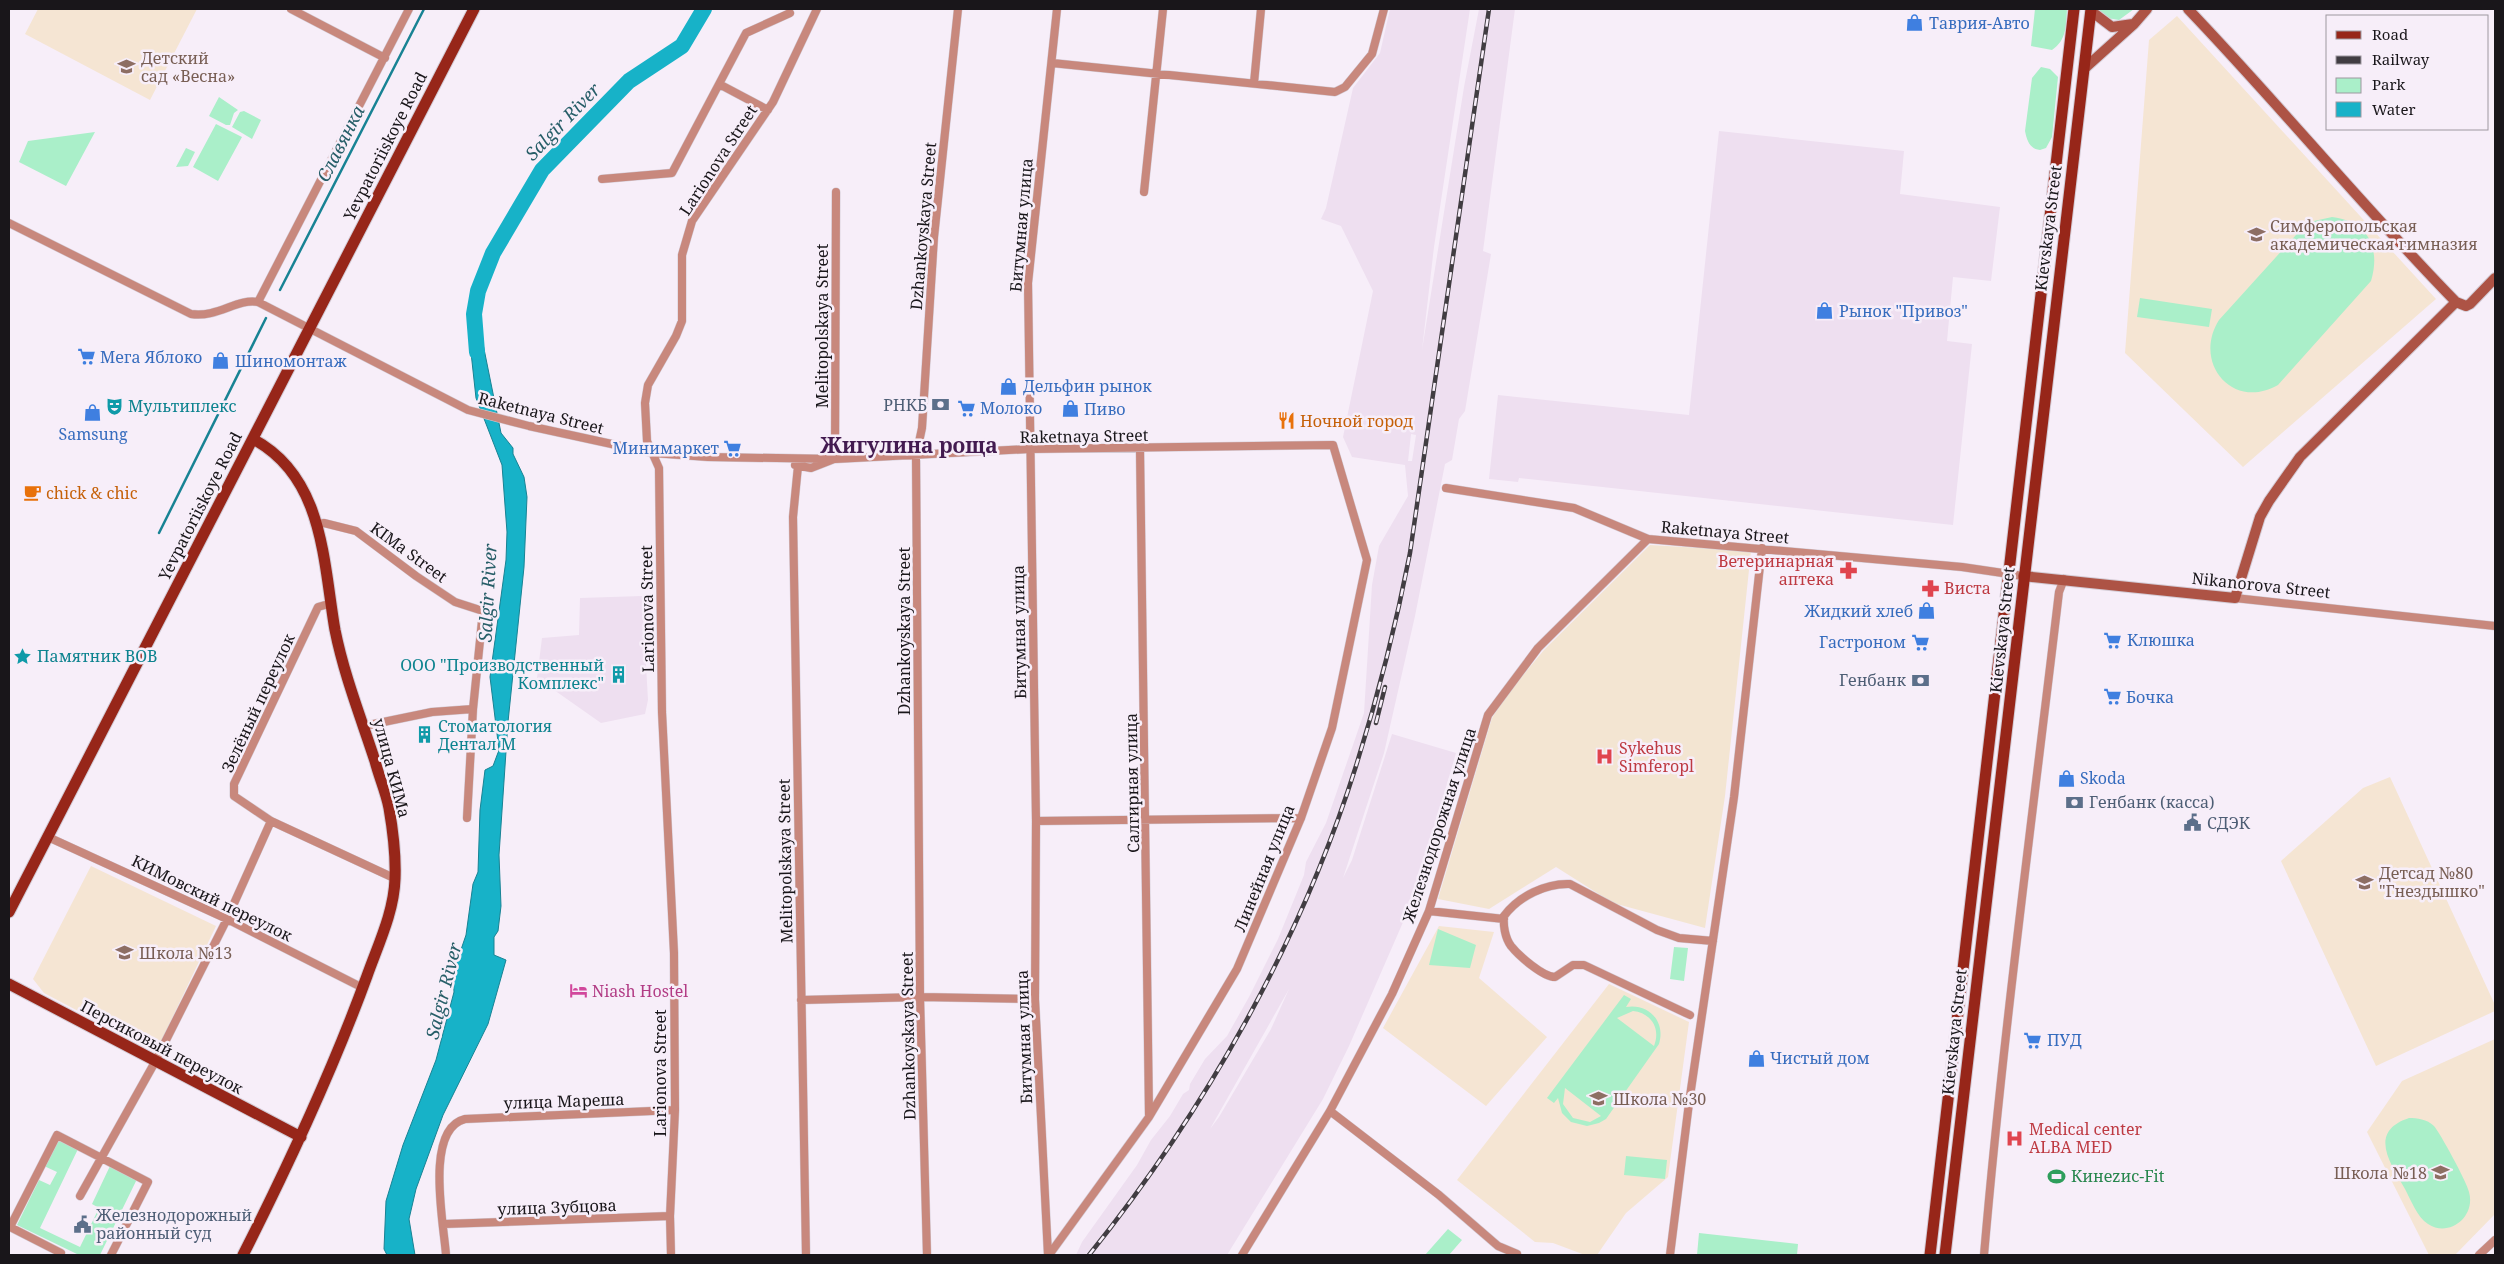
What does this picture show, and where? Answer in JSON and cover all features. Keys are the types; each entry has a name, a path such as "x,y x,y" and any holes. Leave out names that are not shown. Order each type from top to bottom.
{"main road":[{"name":"Yevpatoriiskoye Road","path":"9,911 474,9"},
{"name":"Kievskaya Street","path":"1930,1255 2074,9"},
{"name":"Kievskaya Street","path":"1945,1255 2091,10"},
{"name":"улица КИМа","path":"242,1255 301,1137 363,988 388,914 396,879 389,806 342,659 318,524 305,495 290,472 272,451 252,439"},
{"name":"Персиковый переулок","path":"9,984 301,1137"}],"street":[{"path":"291,9 384,58"},
{"path":"9,223 191,314 212,314 245,302 258,302 409,9"},
{"name":"Larionova Street","path":"671,1255 670,1216 675,1110 674,953 662,712 659,468 647,441 645,403 648,385 676,336 682,321 682,255 692,221 768,110 817,9"},
{"name":"Dzhankoyskaya Street","path":"927,1255 920,997 916,456 922,428 934,237 958,9"},
{"name":"Битумная улица","path":"1048,1255 1035,998 1036,821 1028,283 1057,9"},
{"path":"1144,192 1163,9"},
{"path":"1254,83 1261,9"},
{"path":"1052,63 1335,92 1341,90 1372,54 1384,9"},
{"path":"2085,68 2134,24 2147,9"},
{"path":"2188,9 2237,60 2335,171 2456,302 2466,306 2470,304 2495,278"},
{"path":"2091,10 2112,27 2134,24"},
{"path":"602,179 672,172 746,33 790,13"},
{"path":"719,84 768,110"},
{"name":"Melitopolskaya Street","path":"835,459 836,192"},
{"name":"Raketnaya Street","path":"258,302 468,410 511,422 653,453 784,460 802,457 835,459 1030,449 1333,445"},
{"path":"2235,598 2260,517 2300,457 2456,302"},
{"name":"Линейная улица","path":"1048,1255 1149,1117 1237,970 1301,818 1332,728 1367,560 1334,456 1333,445"},
{"name":"Салгирная улица","path":"1140,449 1149,1117"},
{"name":"Raketnaya Street","path":"784,460 798,466 812,468 835,459"},
{"name":"Melitopolskaya Street","path":"798,466 792,517 806,1255"},
{"name":"Raketnaya Street","path":"1446,488 1574,508 1648,539 1962,567 2024,576"},
{"name":"KIMa Street","path":"318,524 324,523 356,531 416,576 456,602 483,611 473,710"},
{"name":"Железнодорожная улица","path":"1242,1255 1330,1111 1392,994 1429,911 1488,715 1538,648 1648,539"},
{"path":"1670,1255 1734,797 1762,548"},
{"name":"Nikanorova Street","path":"2024,576 2495,626"},
{"path":"1984,1255 1999,1092 2018,930 2059,592 2064,579"},
{"name":"Зелёный переулок","path":"332,603 318,607 234,784 234,796 239,802 271,821 396,879"},
{"path":"364,726 432,712 473,710 467,818"},
{"path":"1036,821 1301,818"},
{"path":"80,1196 155,1062 227,919 271,821"},
{"name":"КИМовский переулок","path":"48,837 227,919 363,988"},
{"path":"1690,1015 1584,965 1573,965 1555,977 1544,975 1511,946 1506,937 1504,919 1509,910 1542,887 1570,884 1657,930 1679,938 1713,941"},
{"path":"1429,911 1504,919"},
{"path":"801,1000 920,997 1035,998"},
{"name":"улица Мареша","path":"444,1224 438,1196 439,1164 449,1131 455,1123 465,1119 675,1110"},
{"path":"1330,1111 1439,1196 1498,1246 1517,1254"},
{"path":"62,1254 10,1227 57,1135 148,1182 111,1255"},
{"name":"улица Зубцова","path":"444,1224 670,1216"},
{"path":"444,1224 446,1255"},
{"path":"2479,1255 2495,1240"}],"shaded area":[{"name":"Детский сад «Весна»","path":"38,9 197,9 150,100 25,34"},
{"path":"1390,9 1470,9 1434,247 1422,350 1464,87 1479,9 1515,9 1483,251 1491,254 1465,411 1459,419 1452,460 1445,464 1415,616 1384,753 1343,878 1352,860 1392,734 1456,753 1414,897 1349,1046 1323,1099 1227,1255 1076,1255 1082,1242 1137,1165 1151,1140 1170,1116 1183,1094 1189,1090 1190,1084 1205,1059 1227,1036 1249,997 1278,939 1304,875 1306,862 1326,823 1364,713 1372,585 1379,546 1408,496 1405,465 1352,457 1343,437 1373,291 1341,226 1321,219 1326,208 1353,88 1380,53","holes":["1411,434 1416,435 1412,461 1408,461","1289,989 1271,1029 1210,1129"]},
{"name":"Симферопольская академическая гимназия","path":"2177,16 2436,299 2243,467 2125,353 2149,40"},
{"name":"Рынок \"Привоз\"","path":"1719,131 1904,151 1900,194 2000,207 1991,281 1953,277 1947,341 1972,344 1953,525 1519,478 1518,482 1489,479 1498,395 1689,415"},
{"name":"Sykehus Simferopl","path":"1650,545 1751,551 1725,796 1705,928 1613,903 1556,867 1489,909 1438,899 1492,718 1508,693 1544,650"},
{"name":"ООО \"Производственный Комплекс\"","path":"642,596 648,700 645,714 601,723 537,678 542,638 579,635 580,598"},
{"path":"2390,777 2495,1005 2495,1011 2376,1066 2281,861 2363,788"},
{"name":"Школа №13","path":"91,866 216,926 156,1052 44,993 33,979"},
{"path":"1439,926 1494,932 1479,978 1547,1037 1486,1106 1383,1028"},
{"name":"Школа №30","path":"1609,984 1689,1022 1668,1177 1626,1213 1597,1255 1585,1255 1553,1243 1535,1242 1457,1180"},
{"name":"Школа №18","path":"2495,1039 2495,1214 2455,1255 2429,1255 2367,1132 2402,1081"}],"green space":[{"path":"2035,9 2067,9 2063,37 2061,42 2052,50 2031,46"},
{"path":"2096,9 2134,9 2119,20 2107,18"},
{"path":"2041,67 2050,69 2058,77 2052,137 2046,148 2040,150 2030,144 2025,131 2032,78"},
{"path":"219,97 238,110 234,113 230,125 226,125 209,116"},
{"path":"244,111 261,120 252,139 232,127 240,112"},
{"path":"216,124 242,137 218,181 193,167"},
{"path":"95,132 66,186 19,162 28,141"},
{"path":"186,148 195,152 188,166 176,167"},
{"path":"2332,217 2355,224 2369,238 2373,247 2374,258 2371,281 2278,385 2261,391 2246,392 2232,387 2222,378 2214,366 2210,352 2212,336 2219,320 2305,225"},
{"path":"2140,298 2212,309 2209,327 2137,317"},
{"path":"1438,929 1476,945 1470,968 1429,965"},
{"path":"1674,947 1688,948 1684,981 1670,979"},
{"path":"1624,995 1631,999 1626,1007 1634,1006 1641,1008 1653,1015 1660,1028 1659,1044 1606,1119 1587,1126 1571,1122 1562,1113 1558,1098 1554,1103 1547,1098","holes":["1633,1011 1645,1015 1653,1022 1656,1033 1654,1046 1617,1018","1565,1088 1601,1116 1590,1122 1573,1118 1563,1104"]},
{"path":"2409,1118 2425,1120 2434,1126 2453,1158 2469,1192 2470,1201 2465,1217 2452,1227 2436,1228 2424,1221 2389,1159 2386,1140 2389,1131 2396,1124"},
{"path":"57,1139 78,1149 40,1228 80,1247 99,1208 92,1204 110,1166 137,1179 100,1255 79,1255 17,1225 39,1180 50,1185 57,1172 44,1166"},
{"path":"1626,1156 1667,1160 1665,1179 1624,1175"},
{"path":"1448,1229 1462,1240 1449,1255 1425,1255"},
{"path":"1699,1233 1798,1244 1797,1255 1697,1255"}],"water":[{"path":"468,325 481,334 501,433 513,448 513,454 524,477 527,497 524,567 508,722 499,855 501,906 498,931 494,937 494,955 506,960 488,1024 443,1115 416,1189 409,1219 415,1255 387,1255 384,1249 386,1201 403,1145 436,1060 454,992 453,973 466,935 473,884 478,872 480,810 485,770 493,766 499,750 490,677 506,560 507,532 502,465 476,398"}],"waterway":[{"name":"Славянка","path":"280,290 424,9"},
{"name":"Salgir River","path":"477,352 474,314 478,291 493,253 542,170 629,81 682,46 704,9"},
{"name":"Славянка","path":"159,533 266,318"}],"railway":[{"path":"1089,1255 1172,1143 1210,1084 1245,1023 1278,960 1307,897 1333,832 1356,766 1386,660 1410,553 1489,9"},
{"path":"1376,723 1385,687"}],"place":[{"name":"Таврия-Авто","path":"1915,23"},
{"name":"Детский сад «Весна»","path":"127,67"},
{"name":"Симферопольская академическая гимназия","path":"2256,235"},
{"name":"Рынок \"Привоз\"","path":"1825,311"},
{"name":"Мега Яблоко","path":"86,357"},
{"name":"Шиномонтаж","path":"221,361"},
{"name":"Дельфин рынок","path":"1009,386"},
{"name":"РНКБ","path":"941,405"},
{"name":"Мультиплекс","path":"114,406"},
{"name":"Молоко","path":"966,408"},
{"name":"Пиво","path":"1070,409"},
{"name":"Samsung","path":"93,412"},
{"name":"Ночной город","path":"1286,421"},
{"name":"Минимаркет","path":"733,448"},
{"name":"chick & chic","path":"32,493"},
{"name":"Ветеринарная аптека","path":"1848,570"},
{"name":"Виста","path":"1930,588"},
{"name":"Жидкий хлеб","path":"1927,611"},
{"name":"Клюшка","path":"2113,640"},
{"name":"Гастроном","path":"1920,642"},
{"name":"Памятник ВОВ","path":"23,656"},
{"name":"ООО \"Производственный Комплекс\"","path":"618,674"},
{"name":"Генбанк","path":"1920,680"},
{"name":"Бочка","path":"2112,697"},
{"name":"Стоматология Дентал М","path":"424,735"},
{"name":"Sykehus Simferopl","path":"1605,757"},
{"name":"Skoda","path":"2066,778"},
{"name":"Генбанк (касса)","path":"2075,802"},
{"name":"СДЭК","path":"2193,823"},
{"name":"Детсад №80 \"Гнездышко\"","path":"2365,882"},
{"name":"Школа №13","path":"125,953"},
{"name":"Niash Hostel","path":"578,991"},
{"name":"ПУД","path":"2033,1040"},
{"name":"Чистый дом","path":"1756,1058"},
{"name":"Школа №30","path":"1599,1099"},
{"name":"Medical center ALBA MED","path":"2015,1138"},
{"name":"Школа №18","path":"2441,1173"},
{"name":"Кинеzис-Fit","path":"2057,1176"},
{"name":"Железнодорожный районный суд","path":"82,1224"}],"district":[{"name":"Жигулина роща","path":"909,446"}]}
